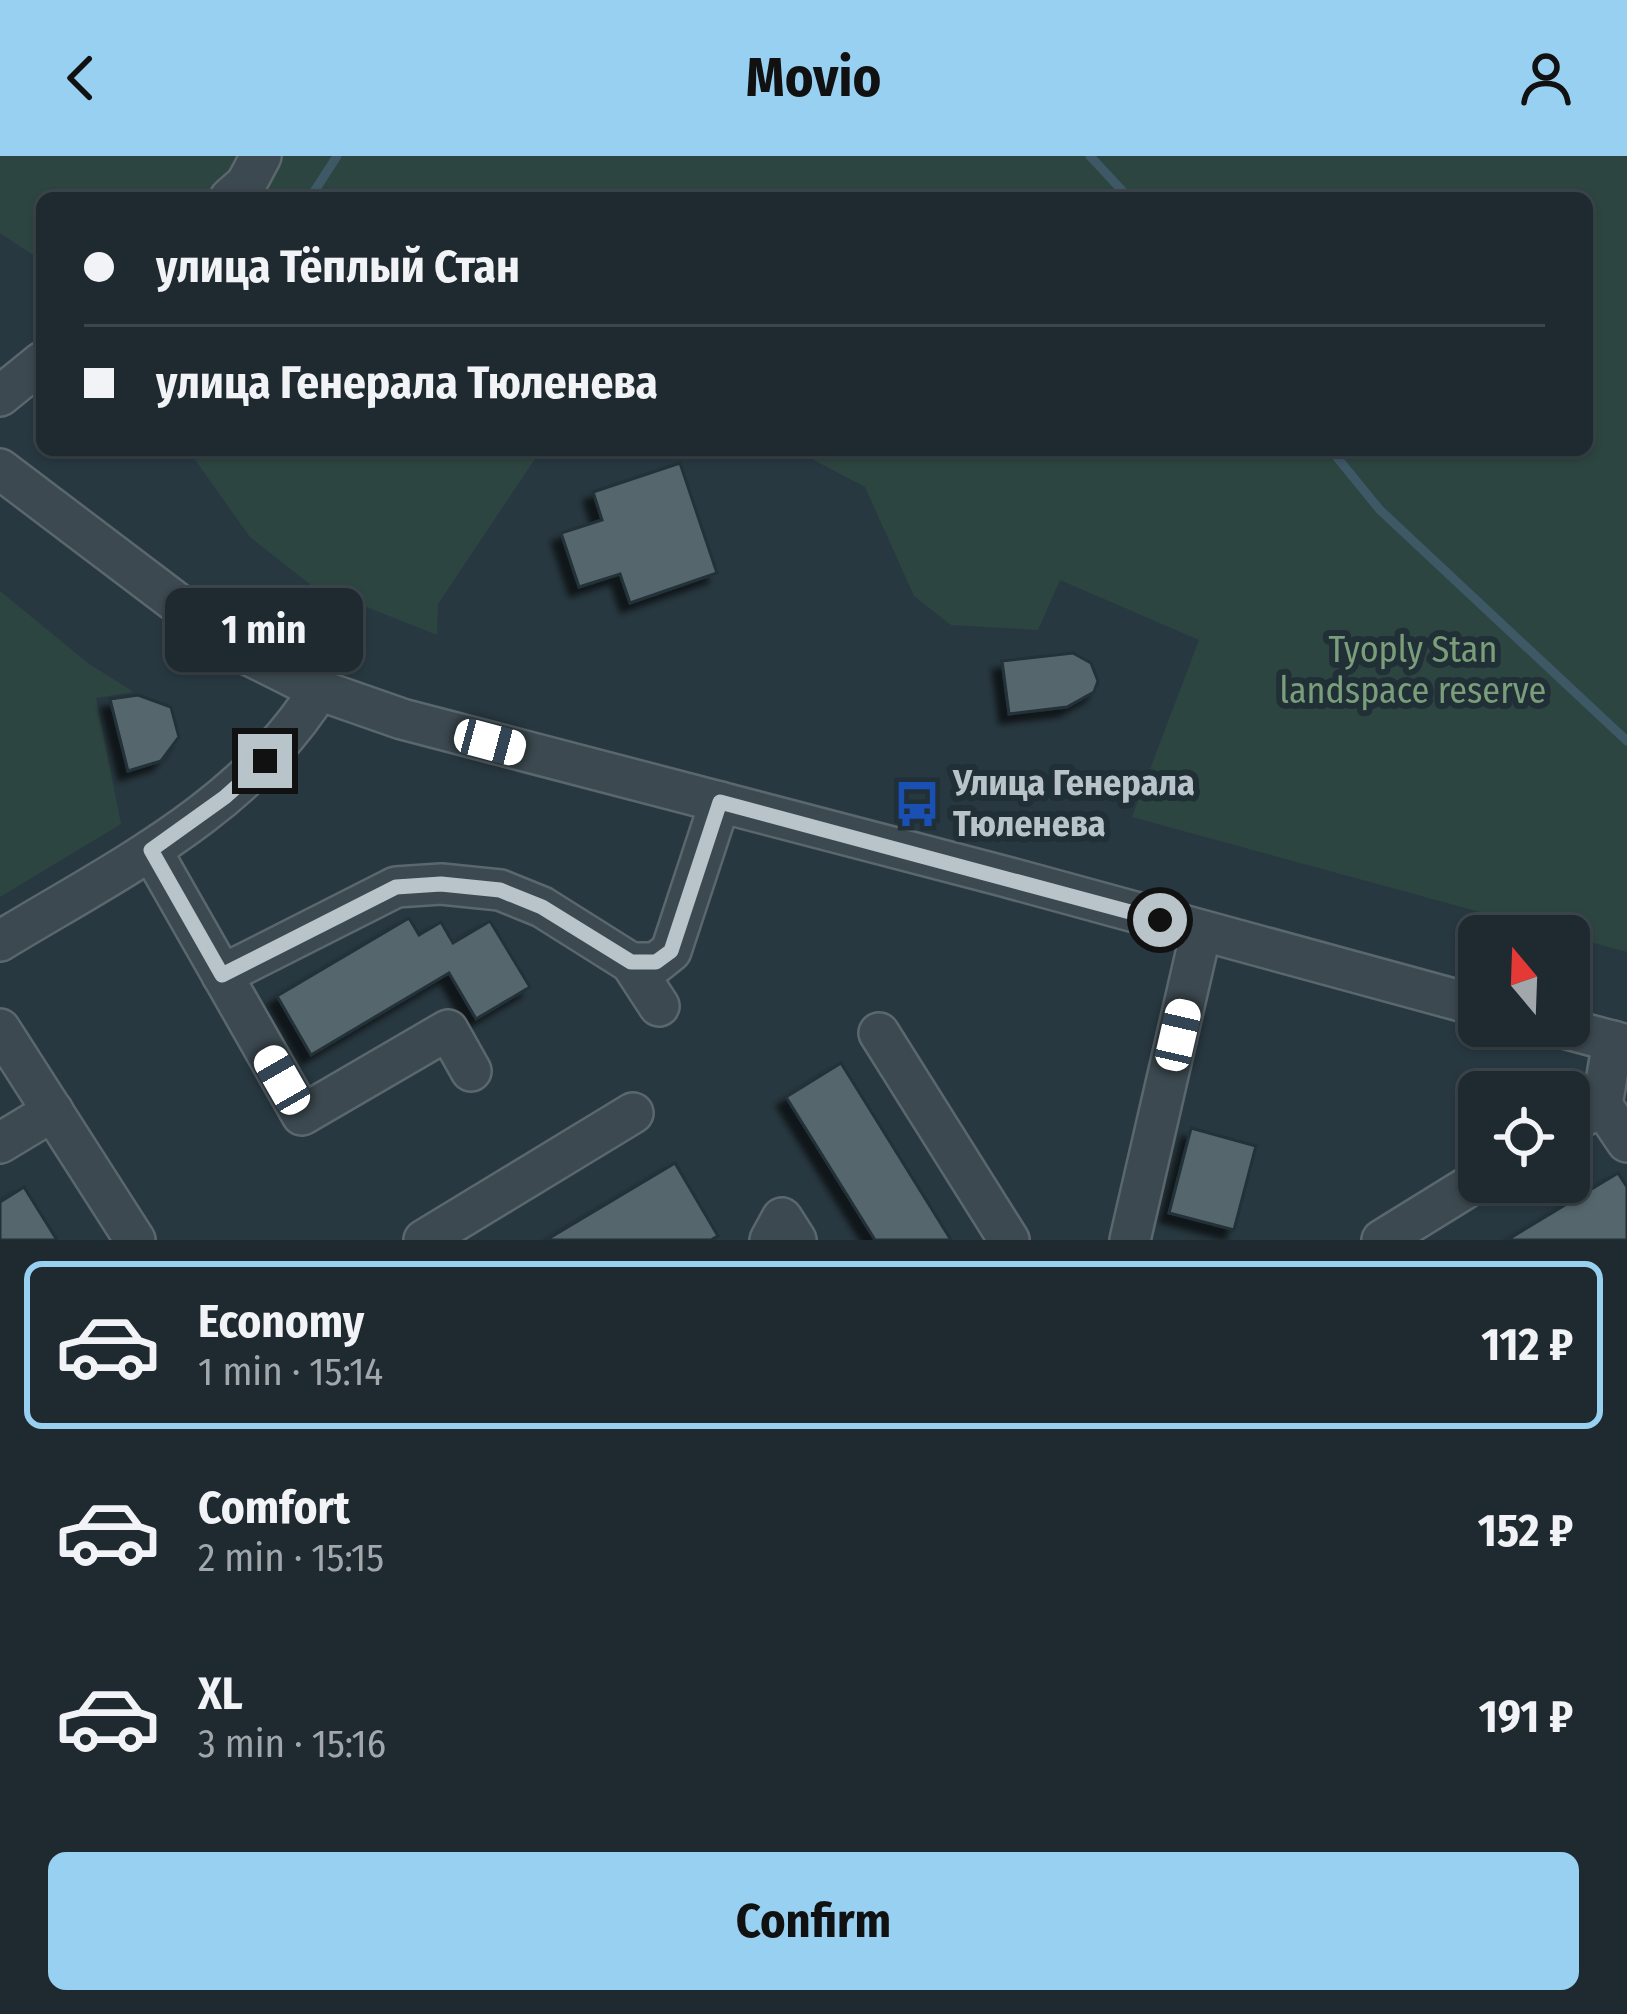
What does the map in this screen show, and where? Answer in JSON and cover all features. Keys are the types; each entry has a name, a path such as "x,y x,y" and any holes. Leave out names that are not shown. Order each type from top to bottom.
{"street":[{"path":"0,396 36,367"},
{"path":"0,469 239,650 319,690 402,719 1458,1000"},
{"path":"0,941 151,850 225,797 296,727 319,690"},
{"path":"631,962 656,962 671,951 720,802"},
{"path":"151,850 302,1115 448,1030 471,1071"},
{"path":"222,975 396,887 441,884 500,890 542,907 631,962 659,1006"},
{"path":"1130,1240 1202,932"},
{"path":"0,1029 135,1240"},
{"path":"879,1033 1009,1240"},
{"path":"1590,1035 1620,1043 1590,1105"},
{"path":"0,1143 53,1111"},
{"path":"424,1240 633,1114"},
{"path":"1590,1118 1627,1142"},
{"path":"1382,1240 1458,1193"},
{"path":"770,1240 782,1218 796,1240"}],"green space":[{"name":"Tyoply Stan landspace reserve","path":"0,156 1627,156 1627,952 1590,942 1590,915 1491,915 1132,817 1199,640 1060,580 1038,630 951,625 914,596 865,487 806,456 1593,456 1593,192 36,192 36,257 0,233"},
{"path":"192,456 537,456 438,604 437,635 311,585 250,537"},
{"path":"0,591 89,664 134,692 96,698 121,824 0,897"}],"building":[{"path":"680,463 717,573 630,603 620,574 579,587 561,533 602,520 593,492"},
{"path":"1073,653 1091,663 1098,681 1094,692 1067,707 1009,714 1002,661"},
{"path":"138,695 171,707 179,737 161,761 128,771 110,699"},
{"path":"409,918 419,935 441,922 453,943 490,921 530,987 476,1019 449,973 311,1055 277,996"},
{"path":"841,1063 951,1240 875,1240 786,1097"},
{"path":"1191,1128 1256,1146 1234,1230 1169,1213"},
{"path":"675,1163 718,1236 711,1240 546,1240"},
{"path":"1618,1173 1627,1187 1627,1240 1507,1240 1568,1203 1590,1203 1590,1190"},
{"path":"24,1187 57,1240 0,1240 0,1202"}],"waterway":[{"path":"314,192 337,156"},
{"path":"1090,156 1123,192"},
{"path":"1336,456 1380,510 1627,741"}],"place":[{"name":"Улица Генерала Тюленева","path":"917,804"}],"route":[{"path":"265,761 225,797 151,850 222,975 396,887 441,884 500,890 542,907 631,962 656,962 671,951 720,802 1160,920"}]}
